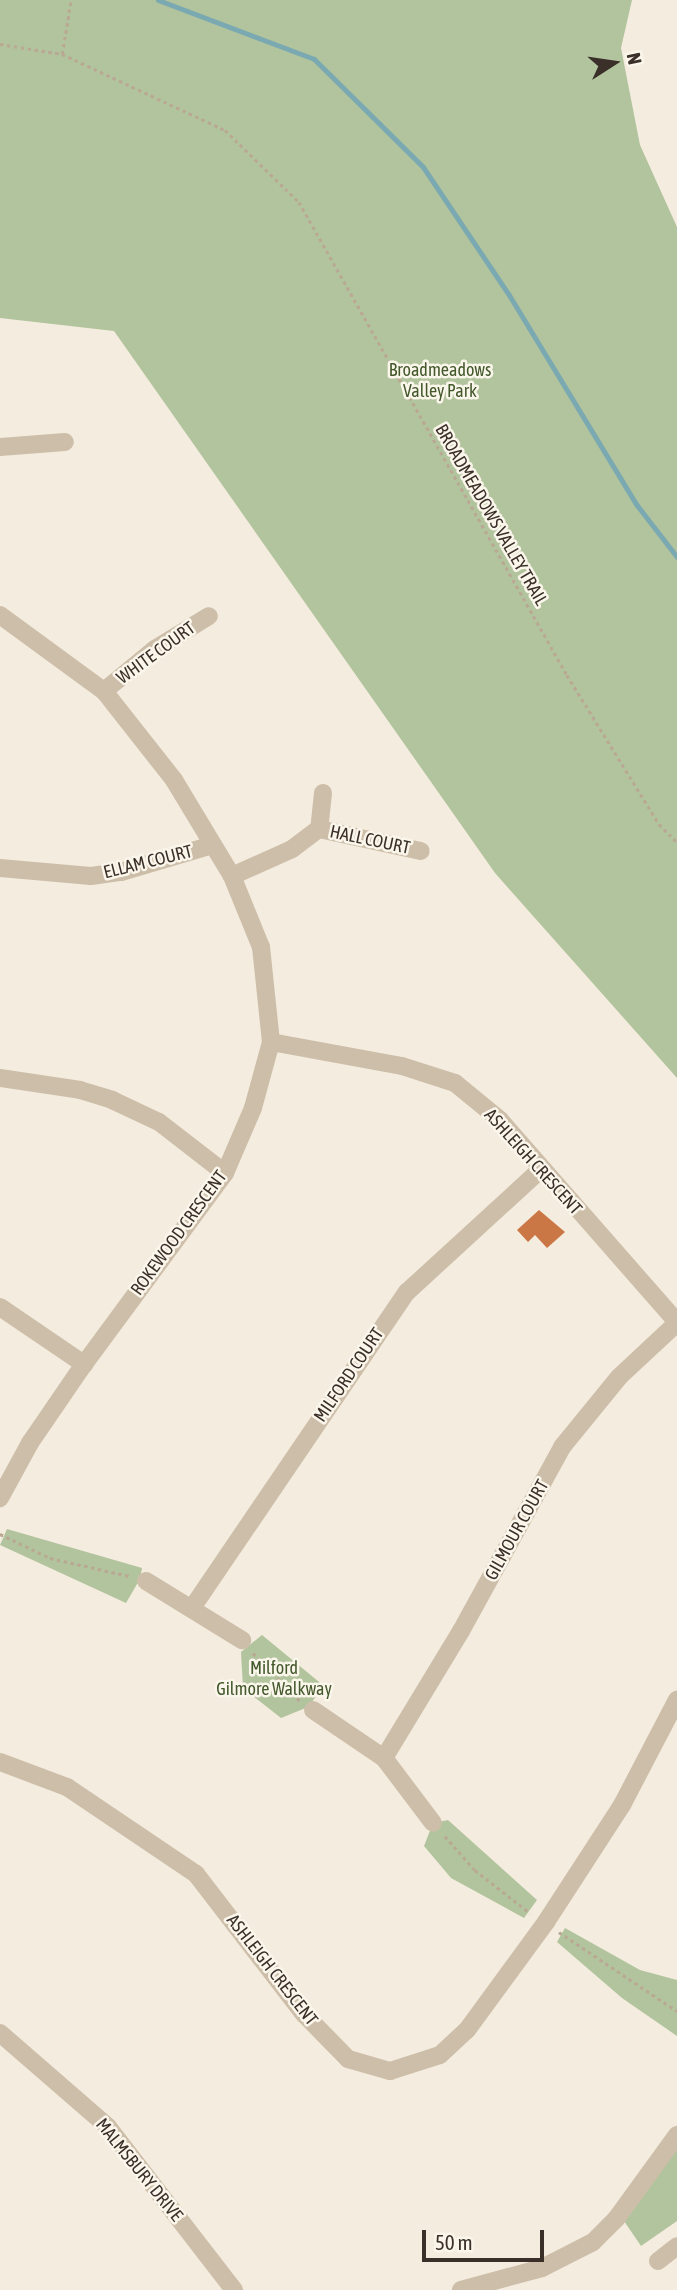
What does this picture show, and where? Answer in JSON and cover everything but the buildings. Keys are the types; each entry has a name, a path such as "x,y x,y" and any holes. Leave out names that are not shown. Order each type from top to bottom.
{"street":[{"path":"0,447 65,442"},
{"name":"ROKEWOOD CRESCENT","path":"0,615 104,691 174,780 232,876 261,947 271,1042 256,1099 225,1173 84,1364 30,1443 0,1498"},
{"name":"WHITE COURT","path":"104,691 155,649 209,616"},
{"name":"HALL COURT","path":"232,876 292,849 319,829 323,793"},
{"name":"HALL COURT","path":"319,829 421,851"},
{"name":"ELLAM COURT","path":"0,869 91,876 121,873 212,845"},
{"name":"ASHLEIGH CRESCENT","path":"271,1042 402,1066 455,1083 500,1120 540,1170 677,1322"},
{"path":"0,1078 80,1090 113,1100 159,1122 225,1173"},
{"name":"MILFORD COURT","path":"192,1608 407,1292 540,1170"},
{"path":"0,1307 84,1364"},
{"name":"GILMOUR COURT","path":"384,1758 461,1631 562,1447 612,1384 677,1322"},
{"path":"146,1581 242,1640"},
{"name":"ASHLEIGH CRESCENT","path":"0,1762 67,1787 197,1874 304,2014 348,2059 390,2071 440,2055 467,2030 546,1922 622,1805 677,1700"},
{"path":"313,1710 384,1758 433,1824"},
{"name":"MALMSBURY DRIVE","path":"0,2033 107,2127 234,2290"},
{"path":"461,2290 493,2286 542,2268 593,2242 616,2219 677,2135"},
{"path":"658,2260 677,2246"}],"path":[{"path":"62,54 71,0"},
{"name":"BROADMEADOWS VALLEY TRAIL","path":"0,44 62,54 226,130 299,202 567,675 659,824 677,842"},
{"path":"0,1534 50,1558 146,1581"},
{"path":"242,1640 289,1693 313,1710"}],"green space":[{"name":"Broadmeadows Valley Park","path":"0,0 632,0 621,48 640,145 677,227 677,1078 495,873 114,331 0,318"},
{"path":"7,1529 142,1568 140,1579 126,1603 0,1545"},
{"name":"Milford Gilmore Walkway","path":"262,1635 324,1686 308,1707 281,1718 243,1688 241,1652"},
{"path":"448,1820 537,1900 524,1918 451,1878 424,1846 433,1823"},
{"path":"565,1928 640,1970 677,1980 677,2036 622,1998 557,1942"},
{"path":"677,2145 677,2221 641,2246 624,2221"}],"waterway":[{"path":"158,0 314,59 423,167 509,295 636,504 677,557"}]}
